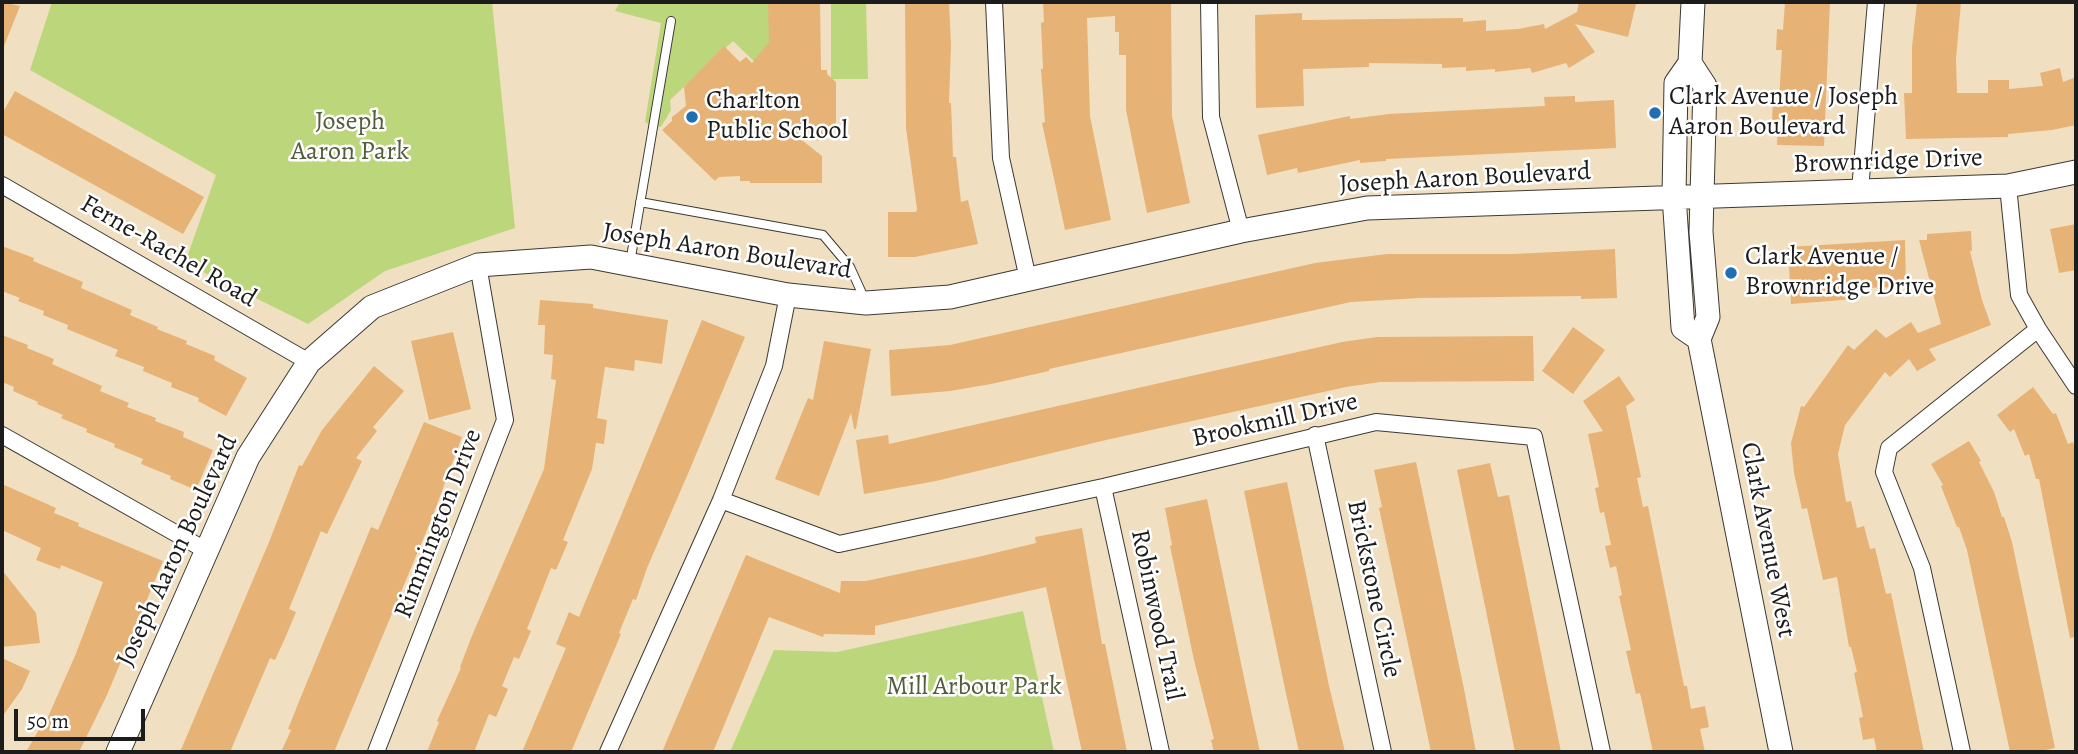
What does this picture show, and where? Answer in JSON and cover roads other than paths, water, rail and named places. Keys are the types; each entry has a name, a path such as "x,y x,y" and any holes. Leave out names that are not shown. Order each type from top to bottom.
{"street":[{"path":"994,2 1001,158 1028,279"},
{"path":"1209,2 1211,117 1241,232"},
{"name":"Clark Avenue West","path":"1693,2 1690,63 1676,83 1674,196 1683,328 1699,339"},
{"path":"1860,190 1876,2"},
{"name":"Clark Avenue West","path":"1690,63 1705,86 1701,240 1708,317 1699,339 1781,752"},
{"name":"Brownridge Drive","path":"1674,196 2008,186 2076,172"},
{"name":"Ferne-Rachel Road","path":"2,186 309,362"},
{"path":"2008,186 2020,295 2038,329 2076,386"},
{"name":"Joseph Aaron Boulevard","path":"118,752 248,457 309,362 372,307 478,265 591,257 788,295 866,303 950,297 1241,232 1367,208 1674,196"},
{"name":"Rimmington Drive","path":"376,752 505,420 478,265"},
{"path":"608,752 722,500 774,366 788,295"},
{"path":"1962,752 1922,568 1884,472 1889,449 2038,329"},
{"name":"Brookmill Drive","path":"722,500 839,544 1103,487 1376,422 1534,437 1602,752"},
{"path":"2,435 207,551"},
{"name":"Brickstone Circle","path":"1315,435 1383,752"},
{"name":"Robinwood Trail","path":"1103,487 1161,752"}],"lane":[{"path":"630,263 671,21"},
{"path":"640,202 823,235 850,267 866,303"}],"place":[{"name":"Clark Avenue / Joseph Aaron Boulevard","path":"1655,113"},
{"name":"Charlton Public School","path":"692,117"},
{"name":"Clark Avenue / Brownridge Drive","path":"1731,273"}],"park label":[{"name":"Joseph Aaron Park","path":"350,138"},
{"name":"Mill Arbour Park","path":"974,688"}]}
